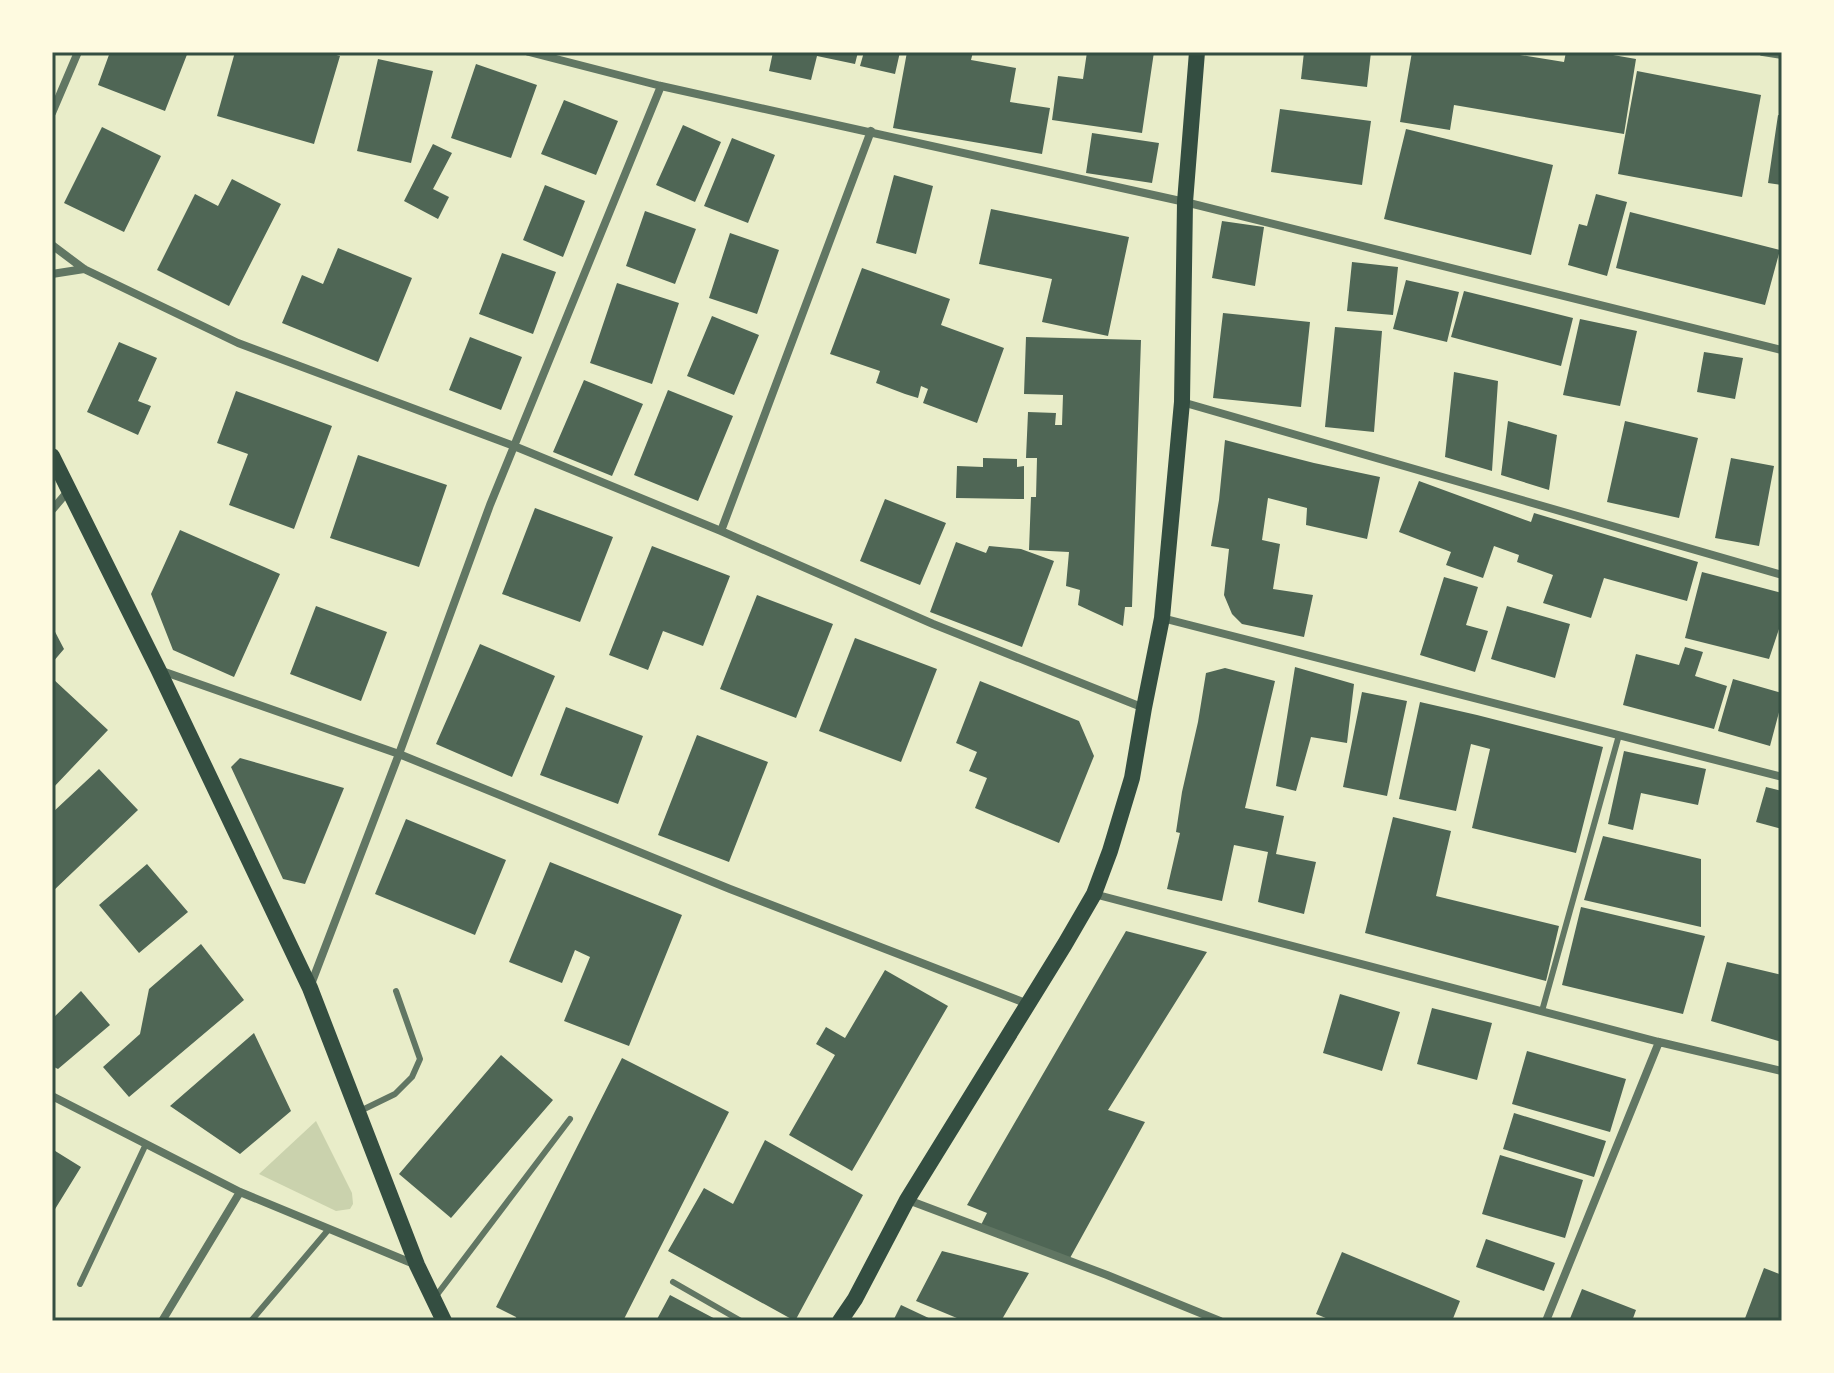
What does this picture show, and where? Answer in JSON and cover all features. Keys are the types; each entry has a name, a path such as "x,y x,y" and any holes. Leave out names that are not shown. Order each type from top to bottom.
{"main road":[{"path":"840,1321 855,1299 907,1200 1094,894 1132,778 1162,618 1182,402 1185,202 1197,52"},
{"path":"52,456 158,669 310,988 417,1265 444,1321"},
{"path":"847,1321 855,1299"}],"street":[{"path":"52,113 78,52"},
{"path":"529,52 661,86 1185,202 1782,350"},
{"path":"1763,52 1782,55"},
{"path":"310,988 490,505 661,86"},
{"path":"721,531 871,131"},
{"path":"52,245 84,269 238,343 514,446 721,531 933,624 1144,708"},
{"path":"52,274 84,269"},
{"path":"1182,402 1782,575"},
{"path":"52,510 69,489"},
{"path":"1162,618 1782,777"},
{"path":"158,669 399,754 730,889 1028,1004"},
{"path":"1094,894 1659,1042 1782,1071"},
{"path":"1546,1321 1659,1042"},
{"path":"52,1096 240,1192 417,1265"},
{"path":"162,1321 240,1192"},
{"path":"907,1200 1220,1321"}],"lane":[{"path":"1542,1011 1619,735"},
{"path":"358,1112 395,1094 412,1077 420,1059 396,991"},
{"path":"433,1299 570,1119"},
{"path":"80,1284 146,1144"},
{"path":"251,1321 329,1229"},
{"path":"673,1282 741,1321"}],"green space":[{"path":"316,1121 352,1193 350,1209 336,1211 259,1174"}],"building":[{"path":"110,52 188,52 165,111 98,85"},
{"path":"235,52 326,52 340,56 314,144 217,116"},
{"path":"773,52 858,52 855,64 817,56 811,80 769,71"},
{"path":"864,52 900,52 895,74 860,66"},
{"path":"907,52 973,52 971,60 1016,68 1010,102 1050,108 1042,154 893,128"},
{"path":"1087,52 1154,52 1142,133 1052,120 1058,76 1083,79"},
{"path":"1304,52 1371,52 1367,87 1301,79"},
{"path":"1412,52 1514,52 1564,62 1566,52 1596,52 1636,59 1624,134 1454,105 1450,130 1400,122"},
{"path":"378,59 433,71 411,163 357,151"},
{"path":"476,64 537,85 511,158 451,138"},
{"path":"1637,71 1761,95 1742,197 1618,174"},
{"path":"564,100 618,121 596,175 541,154"},
{"path":"1280,109 1371,121 1362,185 1271,172"},
{"path":"1778,115 1782,116 1782,185 1768,183"},
{"path":"683,125 721,142 695,202 656,185"},
{"path":"102,127 161,156 124,232 64,203"},
{"path":"1406,129 1553,165 1531,255 1384,219"},
{"path":"1092,133 1159,143 1152,183 1086,173"},
{"path":"732,138 775,155 748,223 704,206"},
{"path":"433,144 452,153 433,189 449,197 438,219 404,201"},
{"path":"894,175 933,186 916,254 876,243"},
{"path":"232,179 281,204 229,306 157,270 195,194 218,206"},
{"path":"545,185 585,201 563,257 523,240"},
{"path":"1596,194 1627,202 1607,276 1568,265 1579,224 1587,226"},
{"path":"991,209 1129,237 1108,336 1042,322 1052,279 979,264"},
{"path":"645,211 696,229 675,284 626,266"},
{"path":"1630,212 1780,250 1765,305 1616,268"},
{"path":"1222,221 1264,227 1255,286 1212,278"},
{"path":"730,233 779,250 757,314 709,298"},
{"path":"338,248 412,278 378,362 282,323 302,275 323,284"},
{"path":"502,253 556,272 533,334 479,314"},
{"path":"1352,262 1398,267 1393,315 1347,311"},
{"path":"862,268 950,299 941,325 1004,348 977,423 923,403 928,389 921,386 918,398 905,394 876,383 880,371 830,354"},
{"path":"1406,280 1459,292 1447,342 1393,329"},
{"path":"617,283 679,303 652,384 590,363"},
{"path":"1464,291 1573,318 1561,366 1451,337"},
{"path":"1223,313 1310,322 1301,407 1213,398"},
{"path":"712,316 759,335 734,395 687,376"},
{"path":"1580,319 1637,331 1620,406 1563,395"},
{"path":"1335,327 1382,331 1374,432 1325,427"},
{"path":"470,337 522,357 501,410 449,390"},
{"path":"1026,337 1141,340 1132,607 1125,607 1123,626 1078,605 1080,590 1066,586 1069,552 1029,550 1031,497 1036,497 1037,458 1026,458 1028,412 1056,413 1055,425 1062,425 1063,395 1024,394"},
{"path":"119,342 157,358 138,401 151,406 138,435 87,412"},
{"path":"1704,352 1743,358 1735,399 1697,392"},
{"path":"1454,372 1498,381 1492,471 1445,457"},
{"path":"584,380 643,404 612,476 553,452"},
{"path":"668,390 733,416 698,501 634,475"},
{"path":"236,391 332,426 294,529 229,505 248,454 217,443"},
{"path":"1508,421 1557,435 1549,490 1501,475"},
{"path":"1625,421 1698,438 1679,518 1607,502"},
{"path":"1225,440 1380,477 1367,539 1306,525 1307,508 1268,498 1262,540 1280,544 1273,589 1313,595 1304,637 1242,624 1232,614 1224,595 1229,549 1211,546"},
{"path":"358,455 447,485 419,567 330,538"},
{"path":"983,458 1017,459 1017,467 1024,466 1024,499 956,498 957,466 983,467"},
{"path":"1731,458 1774,466 1759,546 1715,538"},
{"path":"1419,481 1531,522 1534,513 1698,562 1687,601 1604,578 1591,618 1543,603 1553,575 1517,562 1519,555 1494,546 1483,578 1446,565 1451,552 1399,532"},
{"path":"885,499 946,523 920,585 860,561"},
{"path":"535,508 613,537 580,622 502,594"},
{"path":"180,530 280,574 234,677 173,650 151,594"},
{"path":"956,542 986,553 989,546 1021,549 1054,561 1022,647 930,612"},
{"path":"652,546 730,576 703,646 663,631 648,670 609,655"},
{"path":"1702,572 1782,593 1782,627 1769,659 1685,638"},
{"path":"1444,577 1478,587 1466,625 1488,631 1475,672 1420,655"},
{"path":"757,595 833,624 796,718 720,689"},
{"path":"316,606 387,632 361,701 290,674"},
{"path":"1507,606 1570,624 1555,678 1491,659"},
{"path":"52,626 64,649 52,663"},
{"path":"855,638 937,669 901,762 819,731"},
{"path":"480,644 555,676 512,777 436,744"},
{"path":"1685,647 1703,652 1695,676 1727,686 1714,729 1623,705 1636,654 1679,665"},
{"path":"1295,667 1354,684 1347,743 1311,737 1296,791 1276,786"},
{"path":"1225,668 1275,681 1245,808 1284,816 1276,854 1316,862 1304,914 1258,902 1268,852 1234,845 1222,901 1167,889 1180,833 1176,832 1182,792 1206,673"},
{"path":"52,678 108,730 52,789"},
{"path":"1733,679 1782,693 1770,746 1718,731"},
{"path":"980,681 1079,721 1094,756 1059,843 975,808 987,778 969,771 977,752 956,743"},
{"path":"1362,692 1407,701 1387,796 1343,787"},
{"path":"1420,702 1603,747 1576,853 1472,828 1490,749 1471,744 1456,811 1399,799"},
{"path":"566,707 643,736 618,804 540,775"},
{"path":"697,735 768,762 729,862 658,835"},
{"path":"1624,751 1706,769 1698,805 1641,793 1633,830 1608,824"},
{"path":"240,758 344,788 305,884 283,879 231,767"},
{"path":"99,769 138,810 52,892 52,813"},
{"path":"1766,787 1782,791 1782,829 1756,822"},
{"path":"1393,817 1451,831 1436,896 1559,926 1546,981 1365,933"},
{"path":"406,819 506,860 475,935 375,894"},
{"path":"1603,836 1701,859 1701,927 1584,900"},
{"path":"550,862 682,915 629,1046 564,1021 590,957 575,950 562,983 509,962"},
{"path":"147,864 188,912 139,953 99,905"},
{"path":"1581,907 1705,936 1683,1014 1562,985"},
{"path":"1126,931 1207,952 1108,1110 1145,1122 1070,1258 980,1227 987,1213 967,1205"},
{"path":"201,944 244,1000 129,1097 103,1067 140,1034 149,989"},
{"path":"1727,962 1782,975 1782,1042 1711,1021"},
{"path":"885,970 948,1006 852,1171 789,1135 835,1055 816,1044 826,1027 845,1038"},
{"path":"81,991 110,1025 58,1069 52,1066 52,1019"},
{"path":"1340,994 1400,1012 1382,1071 1323,1053"},
{"path":"1432,1008 1492,1023 1477,1080 1417,1064"},
{"path":"254,1033 291,1111 240,1154 170,1106"},
{"path":"1527,1051 1626,1079 1610,1132 1512,1104"},
{"path":"501,1055 553,1100 451,1218 399,1174"},
{"path":"622,1058 729,1112 623,1321 517,1321 516,1317 496,1307"},
{"path":"1514,1113 1606,1141 1594,1177 1503,1149"},
{"path":"765,1140 863,1195 795,1321 668,1251 704,1188 733,1204"},
{"path":"52,1149 81,1167 52,1214"},
{"path":"1500,1155 1583,1180 1565,1238 1482,1214"},
{"path":"1486,1239 1555,1263 1544,1291 1476,1267"},
{"path":"942,1251 1029,1273 1001,1321 964,1321 916,1301"},
{"path":"1342,1252 1460,1301 1452,1321 1333,1321 1316,1314"},
{"path":"1764,1268 1782,1275 1782,1321 1744,1321"},
{"path":"1582,1289 1636,1310 1632,1321 1569,1321"},
{"path":"670,1295 719,1321 656,1321"},
{"path":"901,1305 935,1321 893,1321"}]}
